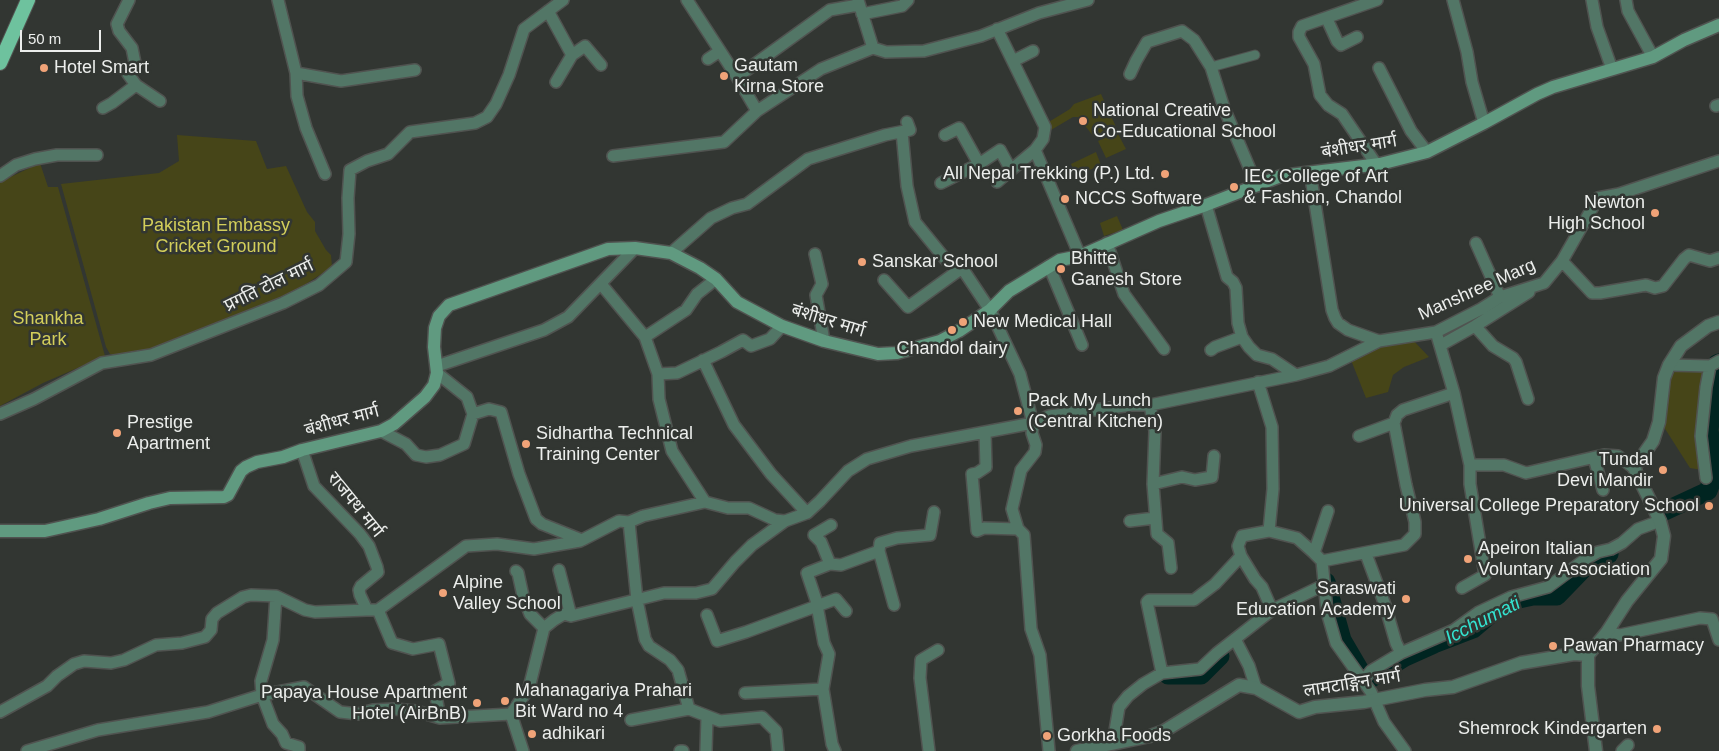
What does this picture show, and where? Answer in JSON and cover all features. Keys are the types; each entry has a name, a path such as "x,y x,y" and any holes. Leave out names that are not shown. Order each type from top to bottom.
{"highway":[{"path":"0,63 28,0"}],"main road":[{"name":"बंशीधर मार्ग","path":"0,531 45,531 99,519 149,502 170,498 224,497 228,495 241,471 246,467 302,450 381,431 394,424 425,397 434,385 437,369 434,347 435,328 439,316 449,305 608,249 635,248 671,253 692,263 716,279 736,302 782,326 824,341 878,354 897,353 940,341 959,331 990,310 1009,291 1060,260 1080,256 1159,221 1281,176 1376,164 1427,152 1553,87 1653,57 1684,40 1719,25"}],"street":[{"path":"129,0 117,24 119,31 132,48 135,63 128,74 136,85 160,101"},
{"path":"278,0 296,73 297,96 306,128 325,174"},
{"name":"प्रगति टोल मार्ग","path":"0,414 34,399 102,363 151,355 282,303 319,285 346,262 349,234 348,198 350,170 367,161 388,154 410,132 475,123 487,117 496,104 509,75 524,30 563,0"},
{"path":"686,0 757,111"},
{"path":"737,77 830,10 859,6 902,6 908,0"},
{"path":"613,156 724,142 757,111 821,68 873,48 886,52 924,51 981,36 1039,13 1088,0"},
{"path":"1376,164 1342,114 1328,105 1320,95 1314,64 1299,37 1299,32 1302,26 1377,0"},
{"path":"1453,0 1472,82 1484,123"},
{"path":"1592,0 1597,27 1612,69"},
{"path":"1626,0 1628,12 1653,57"},
{"path":"859,6 873,48"},
{"path":"548,11 572,55"},
{"path":"1327,18 1336,41 1341,45 1357,37"},
{"path":"997,29 1045,127 1042,138 1035,150 997,182"},
{"path":"1130,74 1147,42 1182,31 1194,40 1211,67 1227,116 1257,186"},
{"path":"556,82 572,55 585,46 601,65"},
{"path":"708,59 720,51"},
{"path":"1013,61 1033,51"},
{"path":"1211,67 1255,55"},
{"path":"1379,68 1411,131 1427,152"},
{"path":"296,73 341,81 415,70"},
{"path":"103,108 136,85"},
{"path":"671,253 711,218 732,208 747,204 808,159 886,136 905,127 908,186 915,222 946,260 962,268 990,310 1020,374 1033,423 1032,433 1036,445 1035,452 1021,470 1012,509 1018,529 1024,535 1031,629 1040,655 1049,751"},
{"path":"946,135 959,128 979,164"},
{"path":"942,183 979,164 1000,150 1011,170"},
{"path":"1035,150 1080,256"},
{"path":"0,176 16,165 35,159 57,155 97,156"},
{"name":"Manshree Marg","path":"806,513 848,471 867,459 911,446 1033,423 1049,416 1132,405 1150,405 1296,375 1329,366 1379,341 1436,332 1500,297 1544,283 1562,261 1598,198 1619,194 1719,161"},
{"path":"1310,172 1332,310 1335,318 1338,323 1348,330 1379,341"},
{"path":"1206,205 1227,277 1236,288 1238,323 1242,337 1257,355 1272,359 1296,375"},
{"path":"1476,242 1500,297"},
{"path":"1107,243 1124,294 1164,349"},
{"path":"381,431 406,444 416,455 426,457 440,455 464,444 473,414 466,397 437,369 544,330 568,317 635,248"},
{"path":"814,254 822,284 816,295 824,341"},
{"path":"1562,261 1592,293 1600,293 1646,285 1654,288 1663,286 1684,258 1689,255 1710,261 1719,258"},
{"path":"1049,266 1082,345"},
{"path":"884,280 908,307 962,268"},
{"path":"645,336 686,310 697,294 716,279"},
{"path":"1441,345 1476,326 1544,283"},
{"path":"601,284 645,336 658,374 659,399 672,451 705,502"},
{"path":"1634,468 1652,440 1659,422 1664,378 1669,365 1681,346 1708,326 1719,322"},
{"path":"658,374 677,373 743,340 751,346 770,339 782,326"},
{"path":"1476,326 1493,346 1513,358 1516,362 1528,399"},
{"path":"1436,332 1454,393 1470,465 1470,484 1485,575 1462,588"},
{"path":"1212,350 1215,347 1242,337"},
{"path":"510,714 529,688 544,628 564,614 571,616 664,593 696,593 712,589 752,545 785,521 806,513 771,474 734,425 703,360"},
{"path":"1669,365 1715,363 1706,387 1700,436 1706,478"},
{"path":"1258,382 1272,427 1273,489 1269,531"},
{"path":"1272,610 1262,586 1255,579 1241,556 1238,546 1242,536 1269,531 1297,538 1318,557 1366,554 1404,545 1415,534 1415,522 1394,422 1402,410 1454,393"},
{"path":"1150,405 1155,431 1152,484 1157,534 1168,543 1171,568"},
{"path":"473,414 489,409 501,412 519,474 536,519 542,524 582,540"},
{"path":"1359,436 1394,422"},
{"path":"985,432 986,467 972,474 976,531 984,528 1018,529"},
{"name":"राजपथ मार्ग","path":"302,450 314,486 360,534 368,546 378,572 361,586 359,590 360,595 373,610 392,643 413,649 439,644 449,683 435,691 440,718"},
{"path":"1470,465 1504,464 1526,473 1604,455 1618,456 1634,468 1660,521 1664,536 1661,558 1588,655 1588,686 1596,751"},
{"path":"1152,484 1182,476 1195,480 1212,477 1214,456"},
{"path":"1594,458 1603,490"},
{"path":"0,712 47,686 74,664 84,660 111,662 124,660 156,644 182,643 205,637 211,630 212,619 217,613 251,594 276,596 305,610 315,612 373,610 466,546 496,544 534,549 582,540 619,521 630,522 643,516 705,502 728,508 748,508 775,520 785,521"},
{"path":"1328,511 1318,557 1327,612 1336,643 1363,681 1384,722 1405,751"},
{"path":"894,605 878,551 880,544 897,538 930,536 934,512"},
{"path":"1130,521 1155,518"},
{"path":"1363,681 1371,671 1401,653 1454,630 1479,612 1511,597 1548,588 1587,558 1598,552 1611,549 1622,543 1638,529 1660,521"},
{"path":"630,522 637,600 645,639 649,646 670,660 678,670 689,709"},
{"path":"830,564 822,542 814,535 832,525"},
{"path":"835,751 832,744 823,689 829,654 824,643 816,600 807,573 830,564 841,565 878,551"},
{"path":"1366,554 1401,653"},
{"path":"1162,673 1147,602 1149,600 1194,600 1215,584 1241,556"},
{"path":"559,570 571,616"},
{"path":"516,571 530,614 544,628"},
{"path":"1113,743 1119,707 1128,696 1143,684 1162,673 1200,669 1235,638 1272,610 1324,585"},
{"path":"276,596 272,640 261,681 262,694 274,724 286,743 299,747 299,751"},
{"path":"707,615 717,641 836,599 846,611"},
{"path":"1607,632 1620,635 1700,618 1712,619 1719,640"},
{"path":"1077,751 1150,736 1164,730 1239,686 1256,688 1249,666 1235,638"},
{"path":"929,751 920,678 921,660 938,650"},
{"name":"लामटाङ्गिन मार्ग","path":"1256,688 1299,712 1425,690 1453,687 1520,664 1574,654 1588,655"},
{"path":"27,751 98,730 208,712 262,694 304,687 340,712 358,714 373,710 394,709 416,711 440,718 510,714"},
{"path":"745,693 823,689"},
{"path":"631,720 689,709 720,721 762,717 776,731 778,751"},
{"path":"510,714 523,751"},
{"path":"706,751 707,716"}],"green space":[{"path":"1101,94 1117,129 1094,137 1078,117 1073,117 1051,130 1047,123 1070,109 1074,104"},
{"path":"1117,132 1126,149 1106,158 1098,141"},
{"name":"Pakistan Embassy Cricket Ground","path":"177,135 256,141 267,169 286,166 307,212 315,222 315,231 331,255 332,267 289,295 151,350 124,355 110,354 106,347 61,184 159,173 179,161"},
{"path":"1096,152 1101,165 1076,176 1071,164"},
{"name":"Shankha Park","path":"40,163 48,187 58,187 105,356 43,383 0,406 0,182"},
{"path":"1117,216 1123,230 1104,236 1100,223"},
{"path":"1412,339 1429,357 1404,367 1393,375 1388,392 1366,398 1351,360 1374,348"},
{"path":"1704,367 1702,470 1690,468 1662,424 1664,386 1677,369"}],"waterway":[{"name":"Icchumati","path":"1665,511 1708,491 1715,472 1709,430 1717,364 1719,363"},
{"name":"Icchumati","path":"1370,679 1405,657 1473,629 1493,612 1519,599 1533,596 1557,596 1590,562 1609,554"},
{"name":"Icchumati","path":"1326,582 1342,640 1359,669"},
{"name":"Icchumati","path":"1168,675 1201,675 1220,656"}],"place":[{"name":"Hotel Smart","path":"44,68"},
{"name":"Gautam Kirna Store","path":"724,76"},
{"name":"National Creative Co-Educational School","path":"1083,121"},
{"name":"All Nepal Trekking (P.) Ltd.","path":"1165,174"},
{"name":"IEC College of Art & Fashion, Chandol","path":"1234,187"},
{"name":"NCCS Software","path":"1065,199"},
{"name":"Newton High School","path":"1655,213"},
{"name":"Sanskar School","path":"862,262"},
{"name":"Bhitte Ganesh Store","path":"1061,269"},
{"name":"New Medical Hall","path":"963,322"},
{"name":"Chandol dairy","path":"952,330"},
{"name":"Pack My Lunch (Central Kitchen)","path":"1018,411"},
{"name":"Prestige Apartment","path":"117,433"},
{"name":"Sidhartha Technical Training Center","path":"526,444"},
{"name":"Tundal Devi Mandir","path":"1663,470"},
{"name":"Universal College Preparatory School","path":"1709,506"},
{"name":"Apeiron Italian Voluntary Association","path":"1468,559"},
{"name":"Alpine Valley School","path":"443,593"},
{"name":"Saraswati Education Academy","path":"1406,599"},
{"name":"Pawan Pharmacy","path":"1553,646"},
{"name":"Mahanagariya Prahari Bit Ward no 4","path":"505,701"},
{"name":"Papaya House Apartment Hotel (AirBnB)","path":"477,703"},
{"name":"Shemrock Kindergarten","path":"1657,729"},
{"name":"adhikari","path":"532,734"},
{"name":"Gorkha Foods","path":"1047,736"}]}
